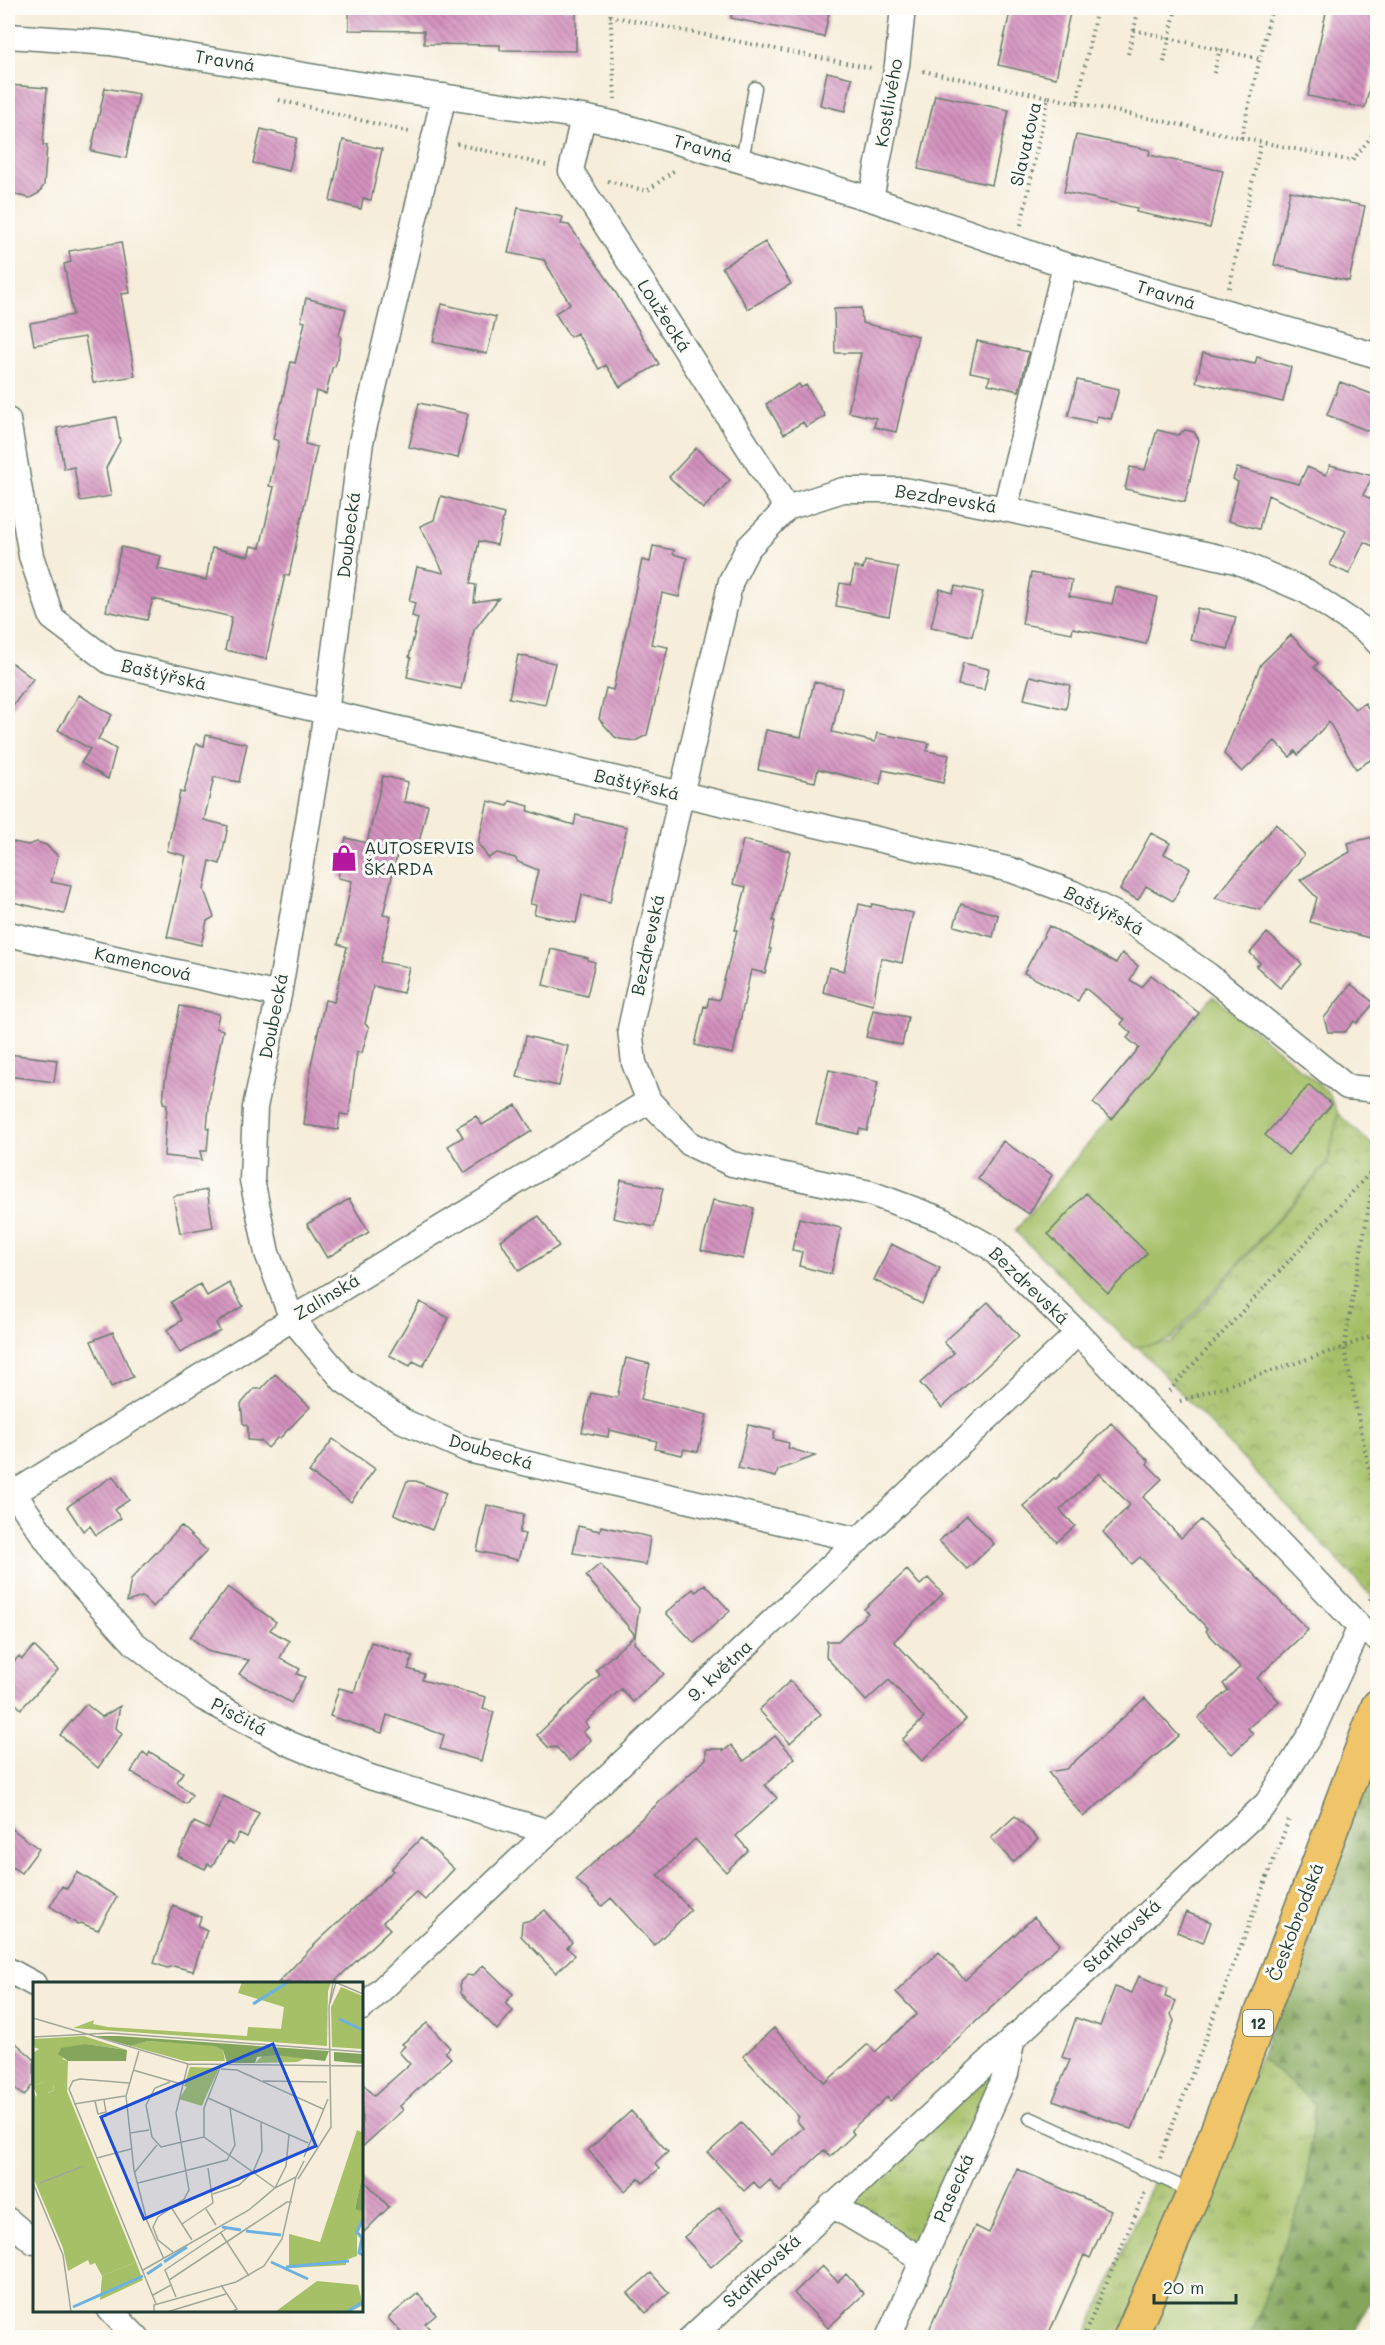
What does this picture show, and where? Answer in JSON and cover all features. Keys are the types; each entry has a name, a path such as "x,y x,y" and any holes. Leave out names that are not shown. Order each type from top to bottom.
{"main road":[{"name":"Českobrodská","path":"1130,2337 1194,2192 1377,1706"}],"street":[{"name":"Kostlivého","path":"871,199 897,65 903,8"},
{"name":"Travná","path":"8,36 110,43 616,124 871,199 1065,265 1377,356"},
{"name":"Doubecká","path":"444,96 361,442 326,713 279,995 255,1107 252,1180 267,1253 292,1319 344,1381 403,1421 468,1450 859,1540"},
{"name":"Loužecká","path":"583,117 571,171 787,508"},
{"path":"1005,509 1065,265"},
{"name":"Baštýřská","path":"8,420 31,556 52,618 110,663 1011,870 1072,893 1128,920 1208,975 1347,1087 1377,1090"},
{"name":"Bezdrevská","path":"1369,1633 1151,1411 1078,1333 990,1247 940,1219 870,1193 732,1164 690,1144 649,1101 634,1063 630,1029 730,581 748,548 787,508 843,490 904,490 1005,509 1236,561 1306,591 1369,633 1377,643"},
{"name":"Kamencová","path":"8,934 279,995"},
{"name":"Zalinská","path":"9,1492 649,1101"},
{"name":"9. května","path":"363,2007 1078,1333"},
{"name":"Písčitá","path":"9,1492 70,1573 134,1643 203,1698 288,1743 370,1777 549,1832"},
{"name":"Staňkovská","path":"691,2337 1267,1803 1314,1730 1369,1633"},
{"path":"8,1970 33,1983"},
{"name":"Pasecká","path":"888,2337 1006,2074 1013,2037"},
{"path":"832,2205 922,2259"},
{"path":"8,2220 33,2241"},
{"path":"112,2312 137,2337"}],"lane":[{"path":"742,161 755,88"},
{"path":"1030,2118 1194,2192"}],"path":[{"path":"610,8 616,124"},
{"path":"1077,103 1096,8"},
{"path":"1128,54 1139,8"},
{"path":"1164,62 1176,8"},
{"path":"1241,138 1272,8"},
{"path":"610,16 872,68 897,65 1048,97"},
{"path":"1134,30 1260,59"},
{"path":"1214,73 1220,49"},
{"name":"Slavatova","path":"1016,248 1048,97 1352,161 1377,128"},
{"path":"1223,312 1262,142"},
{"path":"1377,1165 1344,1347 1377,1513"},
{"path":"1151,1411 1377,1165"},
{"path":"1151,1411 1344,1347 1377,1333"},
{"path":"1083,2337 1153,2174 1291,1812"}],"green space":[{"path":"1213,996 1328,1092 1338,1113 1328,1162 1171,1339 1134,1347 1015,1231 1110,1118 1112,1119"},
{"path":"1338,1114 1377,1149 1377,1602 1136,1345 1171,1343 1327,1164"},
{"path":"1377,1755 1377,2287 1352,2337 1250,2338 1306,2186 1315,2104 1260,2057"},
{"path":"1007,2049 921,2255 838,2205"},
{"path":"1260,2057 1315,2104 1306,2186 1255,2327 1250,2337 1148,2338"},
{"path":"1155,2177 1189,2194 1125,2337 1085,2338"}],"building":[{"path":"349,8 576,8 576,51 500,50 500,45 424,44 424,31 349,30"},
{"path":"732,8 830,8 824,37 731,18"},
{"path":"1011,8 1071,8 1056,78 998,65"},
{"path":"1327,8 1377,8 1377,50 1365,108 1308,96"},
{"path":"827,72 852,78 845,111 820,105"},
{"path":"8,85 47,88 43,145 47,145 44,185 39,193 30,198 16,195 8,184"},
{"path":"105,88 139,94 126,158 91,151"},
{"path":"935,95 1009,110 992,185 918,169"},
{"path":"261,129 297,138 289,171 253,163"},
{"path":"1076,135 1150,150 1149,155 1223,171 1210,228 1136,212 1137,208 1064,192"},
{"path":"343,140 382,149 371,200 363,198 361,209 330,201"},
{"path":"1290,191 1365,206 1349,281 1274,265"},
{"path":"518,208 563,217 561,224 569,225 608,280 659,364 620,387 606,365 599,369 577,333 570,337 555,313 570,304 544,260 508,253"},
{"path":"121,242 130,293 121,294 135,376 93,383 85,337 34,345 30,323 73,315 64,264 71,262 69,251"},
{"path":"765,242 791,284 748,309 722,267"},
{"path":"306,298 346,309 339,335 341,337 338,357 332,368 326,394 316,391 305,444 317,447 289,576 285,575 266,659 225,650 232,617 153,599 147,620 106,611 121,547 161,556 158,569 206,580 212,548 248,556 251,546 260,548 274,487 269,486 279,441 273,439 291,362 295,363 305,322 301,321"},
{"path":"442,304 496,317 487,354 433,342"},
{"path":"861,308 862,323 918,336 896,432 874,427 876,418 848,412 861,353 835,353 834,309"},
{"path":"977,341 1029,352 1019,391 988,384 990,376 970,372"},
{"path":"1203,353 1255,364 1257,357 1291,367 1283,402 1196,382"},
{"path":"1077,380 1119,389 1111,419 1097,416 1096,423 1068,416"},
{"path":"1340,382 1377,396 1377,414 1371,432 1327,415"},
{"path":"799,384 801,388 806,385 825,416 806,427 803,422 784,434 766,404"},
{"path":"419,403 468,414 458,458 409,447"},
{"path":"116,417 120,441 106,468 111,496 80,501 74,467 64,469 57,428"},
{"path":"1157,430 1178,435 1185,430 1194,432 1199,440 1185,502 1125,489 1130,467 1145,470"},
{"path":"696,448 730,480 703,509 669,477"},
{"path":"1330,465 1373,476 1363,495 1377,502 1377,548 1364,542 1349,574 1330,565 1346,531 1268,495 1259,529 1228,521 1238,482 1233,479 1237,468 1299,484 1307,467 1326,475"},
{"path":"441,496 504,514 497,545 479,541 470,584 476,585 474,602 499,598 474,630 461,689 407,677 418,618 412,616 415,603 409,601 417,567 444,573 420,526 434,520"},
{"path":"653,546 674,550 673,554 687,558 679,597 662,593 651,644 668,647 647,735 635,741 615,737 599,719 606,688 613,690 642,560 650,562"},
{"path":"865,561 898,567 889,616 836,606 840,583 851,585 854,567 863,569"},
{"path":"1031,573 1072,580 1069,596 1112,604 1116,587 1157,597 1146,644 1073,628 1072,633 1022,624"},
{"path":"955,586 983,592 972,636 931,627 940,589 953,593"},
{"path":"1197,608 1236,617 1228,649 1190,640"},
{"path":"1291,635 1318,663 1314,667 1355,709 1365,703 1377,724 1377,756 1356,769 1329,722 1298,755 1295,751 1290,757 1275,741 1242,772 1224,754 1261,664"},
{"path":"518,655 555,663 545,705 509,698"},
{"path":"8,660 33,679 8,712"},
{"path":"963,663 989,669 984,690 958,685"},
{"path":"1030,676 1070,685 1066,709 1024,699"},
{"path":"814,682 842,688 832,732 875,742 877,733 929,743 927,751 949,755 943,783 883,770 880,784 818,769 815,782 758,770 766,730 801,737"},
{"path":"79,695 112,715 98,739 116,749 108,779 81,763 90,749 58,730"},
{"path":"206,735 247,744 239,782 214,777 204,820 228,826 220,864 210,861 204,890 214,917 207,921 201,945 167,937 186,856 167,851 180,792 184,793 196,744 204,746"},
{"path":"383,776 408,782 404,802 428,805 418,846 400,842 383,915 391,916 380,962 409,967 403,993 373,986 365,1024 369,1027 362,1053 357,1052 349,1115 340,1114 338,1130 304,1125 311,1065 325,1000 334,1002 347,947 338,944 352,881 338,878 346,838 367,843"},
{"path":"488,801 508,806 510,801 529,806 528,811 574,825 576,815 627,827 610,902 582,895 576,923 534,914 536,905 530,904 538,870 518,862 515,858 497,853 488,858 478,843"},
{"path":"1276,824 1304,855 1260,910 1215,898"},
{"path":"1151,833 1170,843 1164,854 1190,868 1173,901 1146,886 1138,900 1120,890"},
{"path":"1377,836 1377,940 1310,922 1317,898 1300,880 1350,852 1348,843"},
{"path":"743,840 790,851 773,921 775,921 769,949 771,949 765,973 751,970 733,1054 695,1045 704,1006 707,1007 709,998 719,1000 737,930 735,930 746,887 733,884"},
{"path":"8,841 28,845 37,842 46,845 58,856 51,882 71,886 64,914 8,901"},
{"path":"859,904 871,907 872,904 913,913 902,963 881,958 873,1005 823,992 829,967 844,971"},
{"path":"961,904 998,915 993,937 954,926"},
{"path":"1049,926 1116,963 1122,953 1138,966 1130,980 1141,987 1151,975 1199,1013 1112,1119 1093,1103 1139,1048 1127,1038 1131,1033 1121,1024 1124,1020 1085,988 1078,1001 1024,973"},
{"path":"1267,933 1302,964 1280,988 1256,966 1260,963 1250,953"},
{"path":"551,949 588,958 587,960 595,962 587,996 543,985"},
{"path":"1351,984 1374,1003 1357,1023 1354,1021 1345,1032 1328,1032 1324,1018"},
{"path":"180,1006 219,1014 216,1028 223,1030 210,1096 207,1151 200,1151 202,1160 164,1156 167,1104 163,1103 165,1081"},
{"path":"873,1010 908,1017 902,1045 866,1037"},
{"path":"526,1036 568,1046 559,1086 517,1077"},
{"path":"8,1054 57,1060 54,1082 8,1076"},
{"path":"829,1070 878,1082 867,1131 860,1129 858,1134 816,1124"},
{"path":"1309,1085 1332,1104 1288,1155 1265,1135"},
{"path":"516,1105 532,1131 465,1173 448,1146 463,1137 457,1127 476,1116 482,1125"},
{"path":"1003,1141 1052,1175 1029,1214 978,1179"},
{"path":"621,1180 663,1188 654,1227 613,1218"},
{"path":"207,1190 213,1227 180,1233 173,1196"},
{"path":"1086,1193 1147,1253 1108,1293 1048,1234"},
{"path":"349,1199 369,1232 327,1258 307,1224"},
{"path":"713,1200 754,1208 743,1259 701,1250"},
{"path":"539,1216 559,1246 519,1271 500,1240"},
{"path":"799,1218 841,1228 831,1274 799,1266 802,1252 792,1250"},
{"path":"891,1244 940,1268 922,1304 874,1280"},
{"path":"229,1283 243,1306 216,1323 220,1331 180,1353 167,1330 182,1320 171,1302 200,1284 207,1296"},
{"path":"420,1302 449,1318 423,1366 413,1361 410,1366 389,1355"},
{"path":"988,1302 1019,1336 942,1408 920,1383 954,1353 944,1342"},
{"path":"113,1332 133,1377 111,1387 91,1341"},
{"path":"626,1358 650,1364 641,1399 707,1415 698,1452 684,1449 682,1455 655,1449 657,1441 609,1430 608,1437 582,1432 591,1393 617,1398"},
{"path":"275,1374 310,1407 268,1448 261,1441 248,1440 248,1427 243,1423 241,1404 254,1389 261,1389"},
{"path":"1111,1423 1149,1461 1147,1464 1162,1479 1143,1497 1181,1538 1201,1520 1308,1630 1257,1678 1279,1701 1248,1728 1253,1734 1232,1754 1198,1718 1228,1690 1223,1684 1240,1667 1206,1631 1208,1629 1140,1557 1132,1564 1103,1532 1130,1505 1099,1473 1060,1510 1075,1526 1057,1542 1023,1506 1054,1478 1056,1479"},
{"path":"748,1425 775,1431 773,1439 789,1443 788,1448 815,1456 778,1470 776,1477 738,1468"},
{"path":"333,1439 375,1469 351,1502 309,1472"},
{"path":"113,1476 129,1500 114,1510 121,1518 96,1535 90,1526 83,1531 67,1507"},
{"path":"407,1481 416,1481 446,1493 432,1530 394,1514"},
{"path":"487,1505 524,1514 519,1533 525,1534 518,1560 477,1551"},
{"path":"967,1515 994,1544 967,1569 939,1541"},
{"path":"181,1526 207,1551 153,1607 142,1597 127,1602 131,1579"},
{"path":"578,1526 600,1531 601,1526 650,1537 646,1565 573,1553"},
{"path":"600,1564 639,1608 634,1643 664,1674 633,1702 621,1689 585,1723 589,1727 583,1732 591,1740 570,1761 556,1747 549,1748 537,1735 600,1675 596,1670 635,1635 586,1576"},
{"path":"907,1570 920,1585 928,1578 943,1594 894,1641 966,1719 922,1761 902,1740 924,1718 889,1680 866,1701 826,1657 827,1641 838,1641 868,1613 864,1609"},
{"path":"705,1584 730,1611 694,1643 666,1613 693,1589 696,1592"},
{"path":"228,1587 276,1622 270,1630 289,1641 280,1658 300,1669 297,1674 305,1677 291,1703 239,1674 249,1660 210,1652 190,1637"},
{"path":"371,1642 413,1656 408,1669 424,1674 422,1680 486,1697 483,1709 494,1712 481,1761 440,1749 444,1735 387,1715 382,1733 330,1716 339,1688 354,1692"},
{"path":"34,1646 58,1670 21,1709 8,1696 8,1668 19,1656 22,1659"},
{"path":"790,1681 821,1714 790,1743 759,1710"},
{"path":"1145,1698 1179,1736 1083,1817 1048,1772 1066,1769"},
{"path":"86,1704 102,1717 120,1706 116,1728 122,1734 98,1768 60,1735"},
{"path":"775,1736 795,1758 765,1785 777,1798 736,1836 748,1850 726,1872 695,1839 658,1875 691,1910 654,1945 611,1898 602,1906 576,1879 706,1759 706,1749 724,1751 731,1745 744,1761"},
{"path":"143,1752 148,1756 150,1752 183,1772 177,1782 192,1795 186,1804 131,1772"},
{"path":"223,1796 259,1813 247,1837 239,1833 233,1845 227,1842 212,1866 208,1864 205,1869 178,1856 194,1822 209,1829"},
{"path":"1015,1816 1038,1839 1013,1862 991,1838"},
{"path":"8,1826 39,1849 21,1873 8,1864"},
{"path":"421,1838 454,1869 425,1900 416,1892 383,1922 390,1929 334,1982 279,1982 311,1948 393,1871 391,1869"},
{"path":"77,1872 117,1897 98,1930 81,1923 77,1924 50,1906 62,1886 67,1889"},
{"path":"173,1906 201,1917 198,1926 207,1930 193,1971 173,1966 167,1968 154,1963"},
{"path":"545,1910 572,1942 567,1948 575,1955 556,1973 521,1936 522,1922 532,1920"},
{"path":"1186,1912 1211,1922 1203,1943 1177,1932"},
{"path":"1034,1917 1060,1944 890,2101 887,2097 851,2130 854,2134 830,2157 824,2150 780,2192 770,2180 760,2189 754,2182 744,2191 708,2153 741,2123 771,2155 803,2128 796,2120 799,2117 743,2056 774,2028 825,2083 868,2044 875,2052 917,2014 896,1992 939,1952 965,1980"},
{"path":"483,1965 513,1994 505,2003 513,2011 497,2030 461,1993 460,1982 467,1975 473,1976"},
{"path":"1139,1976 1167,1988 1165,1997 1176,2001 1171,2014 1174,2021 1132,2129 1053,2100 1070,2060 1062,2057 1076,2018 1100,2026 1115,1987 1132,1993"},
{"path":"427,2023 450,2048 445,2052 451,2058 400,2106 403,2110 363,2146 363,2084 374,2096 410,2064 399,2052 405,2046 402,2044"},
{"path":"8,2036 33,2058 33,2084 24,2096 8,2083"},
{"path":"631,2111 668,2152 655,2164 659,2169 643,2183 639,2178 625,2191 588,2150"},
{"path":"1017,2169 1111,2210 1090,2258 1084,2255 1047,2337 926,2337 975,2226 989,2233"},
{"path":"363,2179 389,2207 363,2233"},
{"path":"719,2207 745,2237 711,2267 684,2237"},
{"path":"822,2266 838,2282 846,2274 864,2294 828,2328 794,2293"},
{"path":"651,2273 669,2293 646,2313 628,2293"},
{"path":"418,2293 436,2315 425,2324 438,2337 405,2337 388,2318"}],"place":[{"name":"AUTOSERVIS ŠKARDA","path":"344,858"}]}
